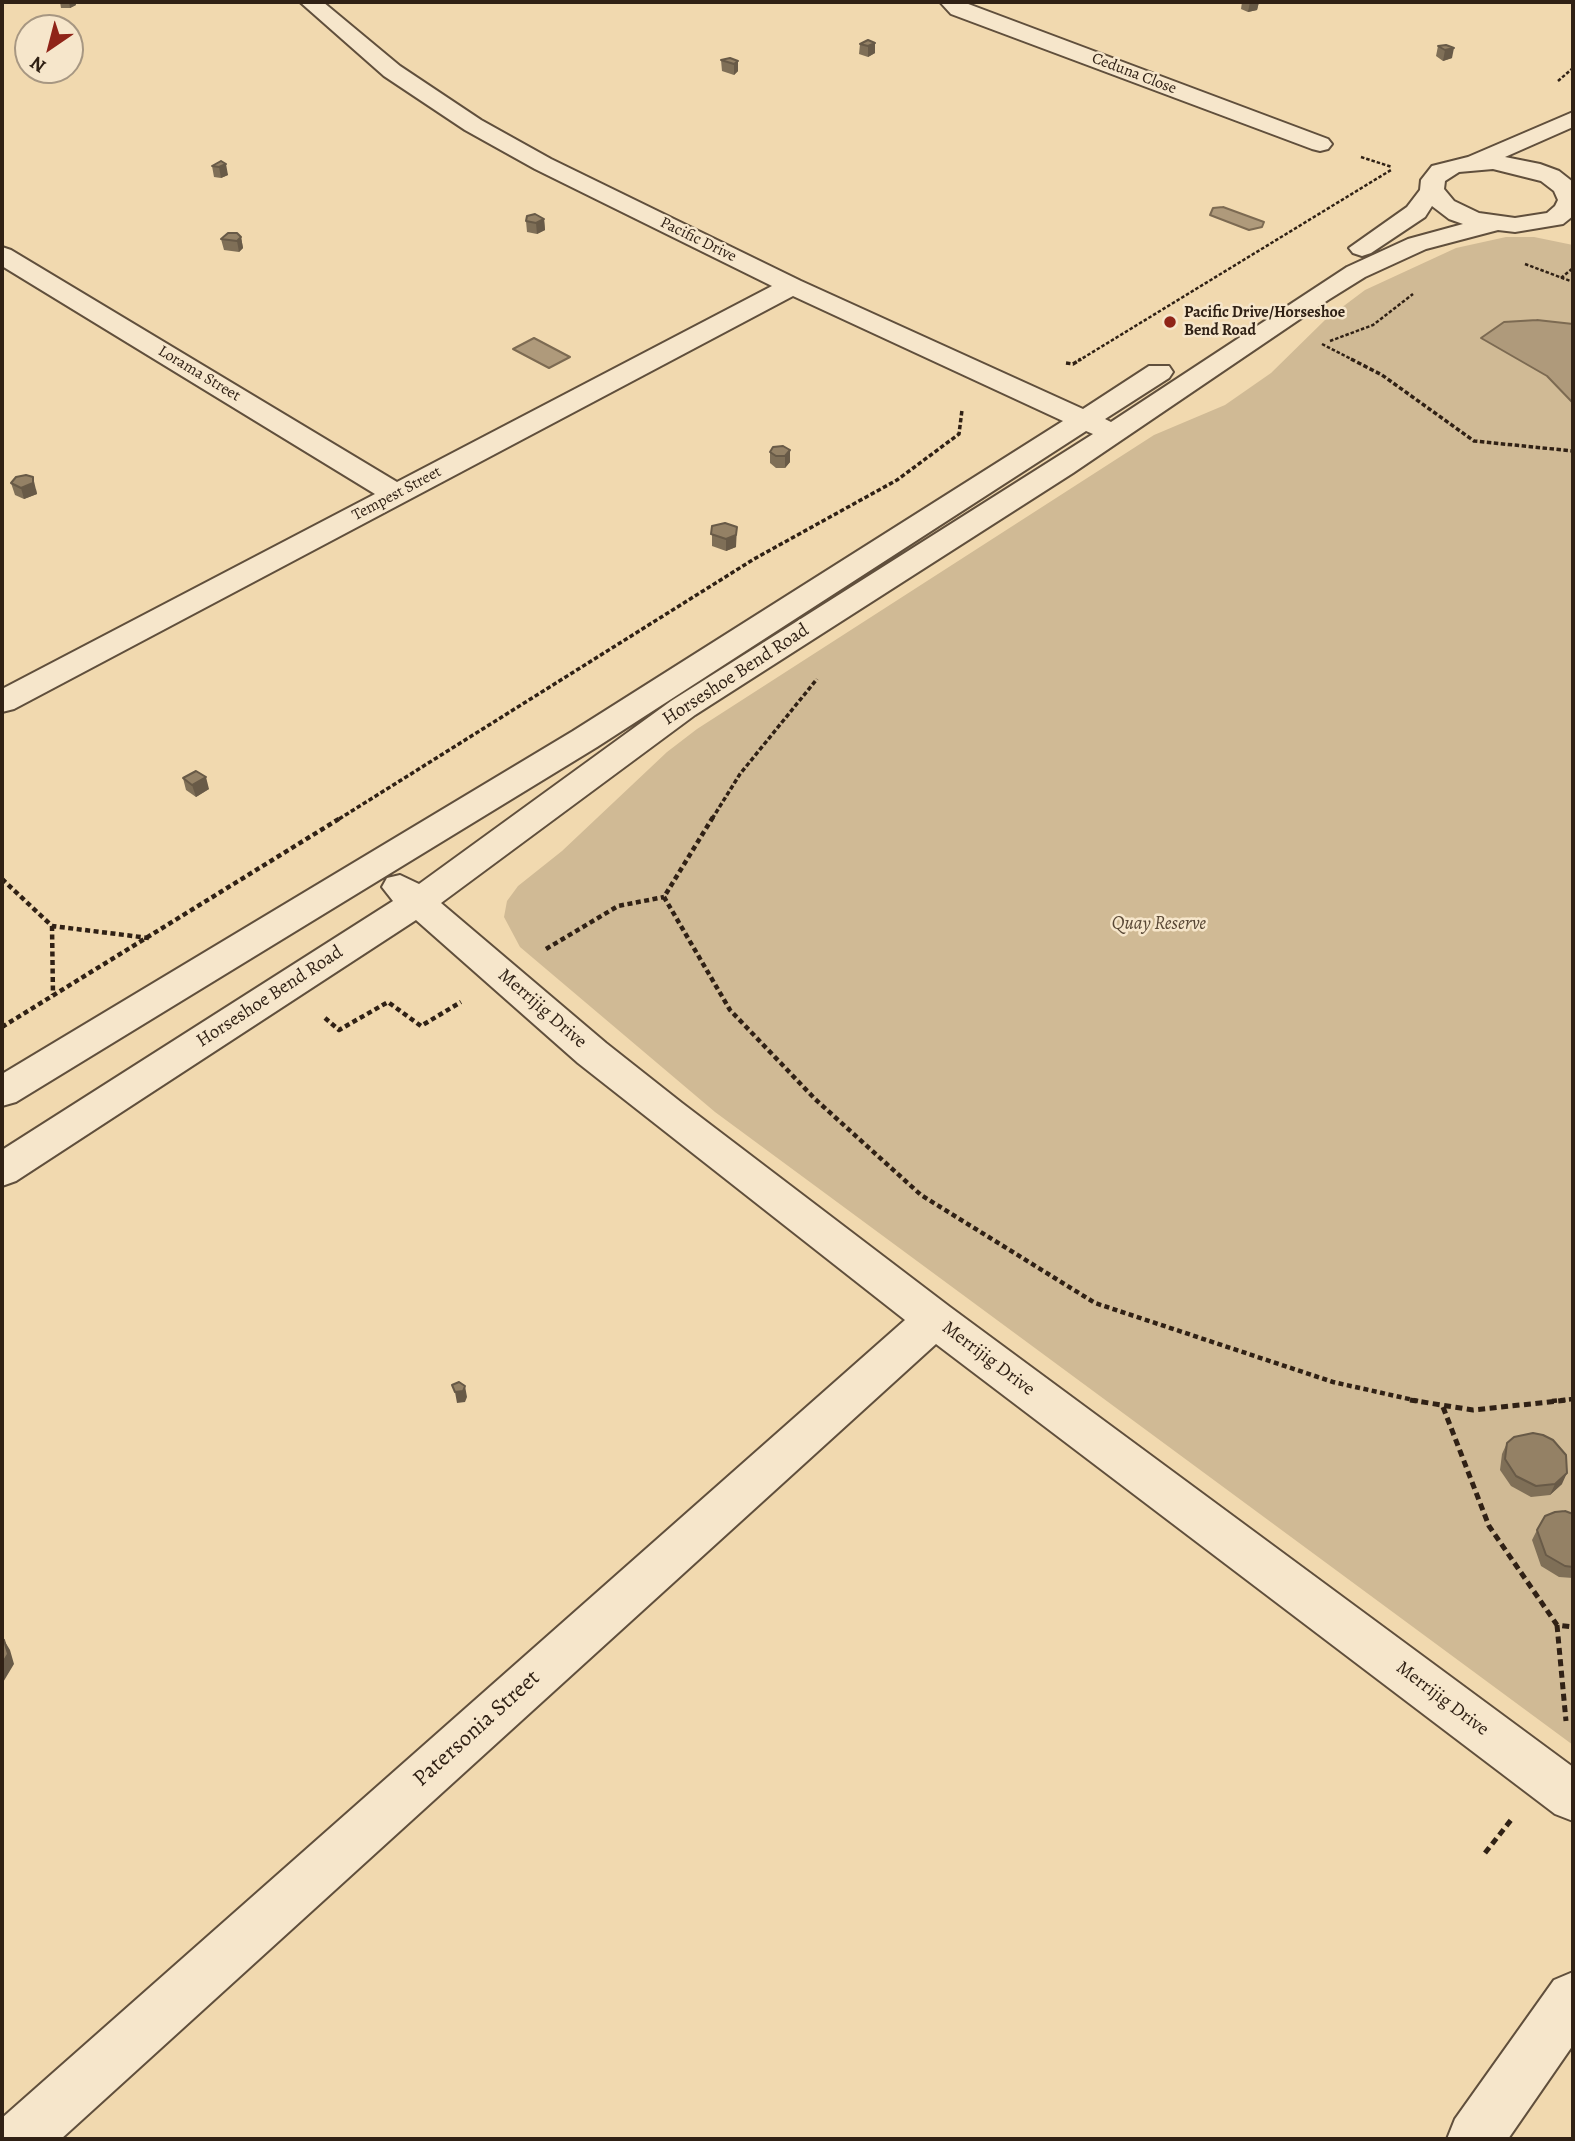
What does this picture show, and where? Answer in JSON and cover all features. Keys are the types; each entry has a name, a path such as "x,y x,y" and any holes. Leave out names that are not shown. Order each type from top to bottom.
{"street":[{"name":"Pacific Drive","path":"310,2 392,71 504,143 792,286 1098,427"},
{"name":"Ceduna Close","path":"951,2 960,9 1320,144"},
{"path":"1473,162 1573,118"},
{"path":"1536,224 1554,219 1566,210 1570,200 1567,189 1566,143"},
{"path":"1473,162 1513,164 1550,176 1567,189"},
{"name":"Horseshoe Bend Road","path":"2,1170 418,901 683,708 1098,427 1326,267 1383,236 1416,212 1432,190 1433,180 1441,172 1473,162"},
{"path":"1432,190 1445,206 1475,220 1536,224 1573,233"},
{"name":"Horseshoe Bend Road","path":"2,1092 1356,272 1417,244 1493,223"},
{"name":"Lorama Street","path":"2,255 396,494"},
{"name":"Tempest Street","path":"2,702 792,286"},
{"name":"Merrijig Drive","path":"375,866 592,1053 935,1319 1573,1797"},
{"name":"Patersonia Street","path":"20,2139 935,1319"},
{"path":"1475,2139 1573,1999"}],"path":[{"path":"2,1027 596,661 754,559 897,480 959,434 963,411 946,399 1009,359 1073,363 1394,168"},
{"path":"1520,262 1573,282"},
{"path":"1561,278 1573,268"},
{"path":"1311,352 1322,344 1373,325 1414,293"},
{"path":"1322,344 1382,375 1438,418 1474,441 1573,451"},
{"path":"826,673 815,680 740,774 664,897 730,1010 816,1099 921,1195 1095,1303 1333,1382 1443,1407 1473,1410 1573,1399"},
{"path":"2,879 52,926 149,938"},
{"path":"52,926 53,996"},
{"path":"1443,1407 1489,1526 1558,1625 1573,1627"}],"green space":[{"name":"Quay Reserve","path":"1506,237 1534,237 1573,245 1573,1745 715,1112 520,947 504,917 507,901 518,886 562,851 667,752 697,729 1154,435 1225,405 1271,373 1325,320 1365,290 1456,248"}],"shaded area":[{"path":"1223,207 1264,222 1262,227 1249,230 1210,215 1213,208"},
{"path":"1537,320 1573,324 1573,403 1547,376 1481,338 1504,322"},
{"path":"534,338 570,357 549,368 513,349"}],"building":[{"path":"868,40 875,43 868,46 860,44"},
{"path":"1438,46 1454,48 1445,50"},
{"path":"730,58 738,61 734,64 721,60"},
{"path":"221,161 226,164 212,166"},
{"path":"535,214 544,219 536,223 526,221 527,216"},
{"path":"228,233 237,233 241,237 237,241 221,239"},
{"path":"783,446 790,450 785,456 776,456 770,452 773,447"},
{"path":"16,477 33,477 33,483 21,488 11,483"},
{"path":"725,523 737,527 736,535 726,539 711,534 712,526"},
{"path":"196,771 206,777 192,785 183,778"},
{"path":"459,1382 465,1386 463,1391 455,1392 452,1385"},
{"path":"1533,1433 1553,1440 1566,1455 1567,1473 1555,1484 1536,1486 1516,1476 1505,1459 1507,1443 1514,1437"},
{"path":"1565,1511 1573,1514 1573,1567 1565,1566 1546,1555 1537,1530 1545,1516"},
{"path":"2,1639 8,1654 2,1664"}],"place":[{"name":"Pacific Drive/Horseshoe Bend Road","path":"1170,322"}]}
